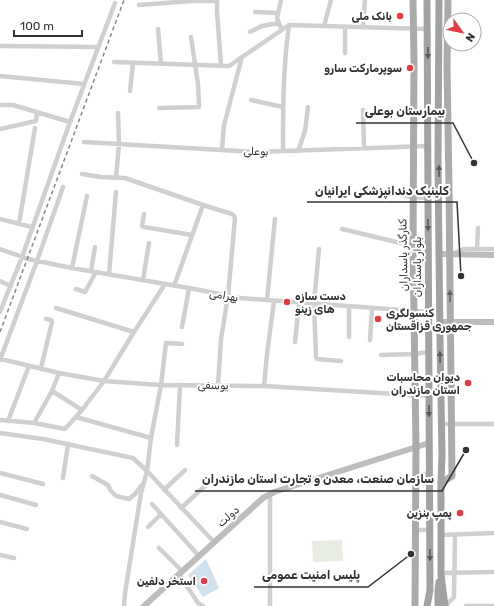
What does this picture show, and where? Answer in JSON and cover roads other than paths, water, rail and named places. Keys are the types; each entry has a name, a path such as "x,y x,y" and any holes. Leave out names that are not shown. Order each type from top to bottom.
{"highway":[{"name":"بلوار پاسداران","path":"427,0 430,590 427,606"},
{"name":"بلوار پاسداران","path":"439,0 439,254 442,455 441,574 445,606"},
{"path":"438,606 438,583 441,574"}],"main road":[{"name":"کنارگذر پاسداران","path":"413,0 413,246 416,447 415,606"},
{"path":"441,482 452,476 447,66 448,0"},
{"path":"439,254 494,255"},
{"path":"440,322 494,322"},
{"name":"دولت","path":"140,606 147,604 262,498 274,492 429,443"}],"street":[{"path":"139,4 217,0 216,12 221,66"},
{"path":"281,0 277,18 282,30"},
{"path":"324,26 331,0"},
{"path":"363,27 365,0"},
{"path":"0,312 22,257 70,122 115,3"},
{"path":"255,12 278,13"},
{"path":"250,32 262,26 279,23"},
{"path":"283,151 283,106 289,25"},
{"path":"114,62 229,66 289,25 427,29"},
{"path":"345,27 345,53"},
{"path":"158,29 161,64"},
{"path":"159,108 199,107 200,105 191,37"},
{"path":"0,46 98,47"},
{"path":"222,150 224,125 242,57"},
{"path":"130,91 132,63"},
{"path":"0,76 84,84"},
{"path":"251,100 283,106"},
{"path":"0,105 13,105 70,122"},
{"path":"298,151 305,131 308,107"},
{"path":"363,110 364,148"},
{"path":"0,129 36,121 37,113"},
{"path":"116,178 119,144 118,113"},
{"path":"19,224 35,128"},
{"name":"بوعلی","path":"84,142 256,152 428,146"},
{"path":"82,174 101,177 125,178 232,214 234,216 228,296 218,385"},
{"path":"0,360 63,186"},
{"path":"362,190 428,198"},
{"path":"109,274 116,192"},
{"path":"72,268 87,196"},
{"path":"174,286 203,205"},
{"path":"144,214 142,226 144,227 192,235"},
{"path":"0,219 32,227"},
{"path":"267,300 275,219"},
{"path":"477,249 478,228"},
{"path":"342,229 413,246 428,247"},
{"path":"143,280 149,243"},
{"path":"76,290 84,292 94,272 96,247"},
{"name":"بهرامی","path":"0,249 37,261 240,298 428,312"},
{"path":"319,249 314,304 316,358 341,361"},
{"path":"450,254 464,249 494,249"},
{"path":"0,281 10,286"},
{"path":"0,420 34,423 65,429 82,410 104,381 165,284"},
{"path":"182,327 190,288"},
{"path":"264,386 274,301"},
{"path":"295,342 299,302"},
{"path":"349,307 349,337"},
{"path":"56,308 134,332"},
{"path":"370,340 372,309"},
{"path":"41,368 52,322 52,320 46,319"},
{"path":"124,606 143,484 147,471 151,438 161,385 166,343 182,344"},
{"path":"381,356 428,352"},
{"name":"یوسفی","path":"0,360 104,381 161,385 264,386 428,396"},
{"path":"8,421 29,366"},
{"path":"34,423 52,391 59,373"},
{"path":"177,445 180,385"},
{"path":"52,391 82,410"},
{"path":"76,417 151,438"},
{"path":"441,424 494,424"},
{"path":"0,433 43,439 133,458 214,542"},
{"path":"63,478 68,444"},
{"path":"442,455 452,455"},
{"path":"164,490 185,470"},
{"path":"0,473 43,484"},
{"path":"416,476 429,473"},
{"path":"92,476 108,485 116,496 129,499 143,484"},
{"path":"181,508 206,485"},
{"path":"270,494 270,606"},
{"path":"0,495 36,505"},
{"path":"152,504 199,556"},
{"path":"148,527 161,514"},
{"path":"0,522 27,529"},
{"path":"415,530 429,530"},
{"path":"441,535 494,533"},
{"path":"445,606 454,597 454,535"},
{"path":"159,548 181,572 198,603 203,606"},
{"path":"0,555 14,558"},
{"path":"441,574 494,572"},
{"path":"127,582 128,606"},
{"path":"466,606 494,606"}],"water":[{"name":"استخر دلفین","path":"206,559 219,588 203,597 188,575"}],"railway":[{"path":"0,332 124,0"}],"place":[{"name":"بانک ملی","path":"400,16"},
{"name":"سوپرمارکت سارو","path":"410,68"},
{"name":"بیمارستان بوعلی","path":"474,163"},
{"name":"کلینیک دندانپزشکی ایرانیان","path":"461,276"},
{"name":"دست سازه های زینو","path":"287,302"},
{"name":"کنسولگری جمهوری قزاقستان","path":"378,319"},
{"name":"دیوان محاسبات استان مازندران","path":"468,383"},
{"name":"سازمان صنعت، معدن و تجارت استان مازندران","path":"466,450"},
{"name":"پمپ بنزین","path":"460,513"},
{"name":"پلیس امنیت عمومی","path":"411,554"},
{"name":"استخر دلفین","path":"204,581"}]}
